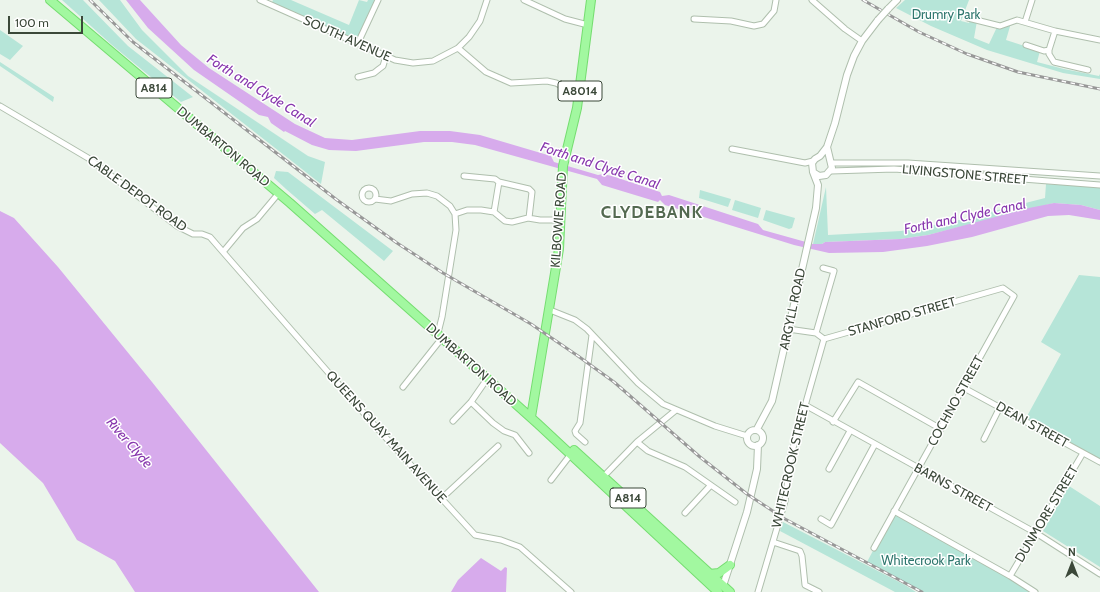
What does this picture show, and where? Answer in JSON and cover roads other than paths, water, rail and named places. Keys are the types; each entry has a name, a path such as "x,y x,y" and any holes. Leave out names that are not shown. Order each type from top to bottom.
{"main road":[{"name":"DUMBARTON ROAD","path":"50,0 278,194 531,414"},
{"name":"KILBOWIE ROAD","path":"531,414 550,310 559,249 561,220 560,188 564,156 577,108 591,0"},
{"name":"DUMBARTON ROAD","path":"439,333 487,379 531,414"},
{"name":"A814","path":"531,414 571,454 601,478 720,590 730,592"},
{"name":"A814","path":"531,414 709,574 720,590"},
{"path":"709,574 719,573 730,565"}],"street":[{"name":"SOUTH AVENUE","path":"260,0 272,2 358,44 395,60 413,63 433,61 458,48 469,37 480,22 486,9 493,0"},
{"path":"358,44 378,0"},
{"name":"SOUTH AVENUE","path":"486,9 487,0"},
{"path":"524,0 565,19 588,25"},
{"path":"694,20 731,21 754,26 763,24 774,11 776,0"},
{"path":"812,0 845,29 862,41"},
{"path":"732,149 805,162 813,161 820,156 826,147 847,75 862,41 878,20 897,0"},
{"path":"1025,22 1032,0"},
{"path":"968,18 1000,26 1014,20 1055,31 1100,40"},
{"path":"1055,31 1049,50 1049,54 1054,62 1088,70"},
{"path":"1026,45 1044,51 1049,50"},
{"path":"458,48 486,72 511,83 556,82 564,87 563,96"},
{"path":"358,77 374,73 379,70 383,66 386,56"},
{"name":"CABLE DEPOT ROAD","path":"0,106 88,158 177,226 192,234 202,234 210,237 223,252"},
{"path":"805,162 813,170 823,176 831,171 826,147"},
{"path":"820,156 830,161"},
{"path":"813,161 813,170"},
{"name":"LIVINGSTONE STREET","path":"830,161 908,163 1100,176"},
{"name":"LIVINGSTONE STREET","path":"831,171 894,168 1100,185"},
{"name":"ARGYLL ROAD","path":"756,429 772,401 816,208 818,185 813,170"},
{"path":"464,176 496,179 499,182 529,190 532,192 529,218"},
{"name":"ARGYLL ROAD","path":"818,185 823,176"},
{"path":"494,212 499,182"},
{"path":"375,199 391,201 412,194 427,193 437,196 450,206 455,214 456,230 439,333 403,387"},
{"path":"223,252 243,228 257,218 278,194"},
{"path":"455,214 467,210 494,212 505,221 512,222 529,218 540,220 561,220"},
{"name":"QUEENS QUAY MAIN AVENUE","path":"223,252 360,409 475,535 502,540 520,547 571,592"},
{"path":"816,333 834,270 823,268"},
{"name":"STANFORD STREET","path":"824,339 1003,288 1014,296"},
{"name":"COCHNO STREET","path":"874,548 1014,296"},
{"path":"550,310 575,320 592,335 654,398 676,410 747,436 750,443 758,445"},
{"path":"788,329 816,333 824,339"},
{"path":"584,442 575,431 580,423 592,335"},
{"name":"WHITECROOK STREET","path":"758,592 785,501 791,455 824,339"},
{"path":"453,421 471,402 487,379"},
{"path":"833,422 858,382 941,429"},
{"name":"DEAN STREET","path":"964,388 1100,462"},
{"path":"471,402 493,423 504,431 515,435 529,453"},
{"name":"BARNS STREET","path":"805,405 833,422 1036,533 1100,574"},
{"path":"984,438 1000,407"},
{"path":"601,478 638,442 676,410"},
{"path":"720,590 730,565 751,497 757,469 758,445 764,438 762,432 756,429 750,431 747,436"},
{"path":"829,469 850,431"},
{"path":"638,442 648,451 685,467 710,486 735,502"},
{"path":"821,519 831,525 875,444"},
{"path":"442,498 498,446"},
{"name":"DUNMORE STREET","path":"1010,576 1083,453"},
{"path":"552,480 571,454"},
{"path":"685,513 710,486"},
{"path":"894,511 1010,576 1035,592"},
{"path":"773,542 800,551 802,556 803,582 805,585 819,592"}],"water":[{"path":"126,0 140,0 181,45 209,68 295,124 325,138 352,140 420,131 450,131 480,135 551,156 554,162 598,175 603,174 612,176 660,192 662,196 669,195 758,224 763,230 813,244 822,244 825,242 900,239 928,235 1029,208 1054,203 1081,205 1100,210 1100,220 1069,215 1048,216 972,237 927,246 883,252 829,253 794,245 665,205 660,200 658,202 602,185 597,179 475,145 452,142 424,142 356,151 329,150 312,145 285,131 284,132 271,123 268,117 259,115 194,70 148,28"},
{"name":"River Clyde","path":"0,211 14,218 58,267 152,382 319,592 135,592 115,561 77,540 43,483 0,443"},
{"path":"481,558 501,571 505,567 507,568 506,592 451,592 458,580"}],"railway":[{"path":"90,0 133,42 337,200 397,243 443,273 531,324 578,356 614,382 700,457 747,494 785,519 922,592"},
{"path":"863,0 919,32 967,54 1018,72 1100,89"}],"district":[{"name":"CLYDEBANK","path":"652,213"}],"park label":[{"name":"Drumry Park","path":"946,15"},
{"name":"Whitecrook Park","path":"926,561"}],"water label":[{"name":"Forth and Clyde Canal","path":"261,91"},
{"name":"Forth and Clyde Canal","path":"600,166"},
{"name":"Forth and Clyde Canal","path":"965,217"}]}
